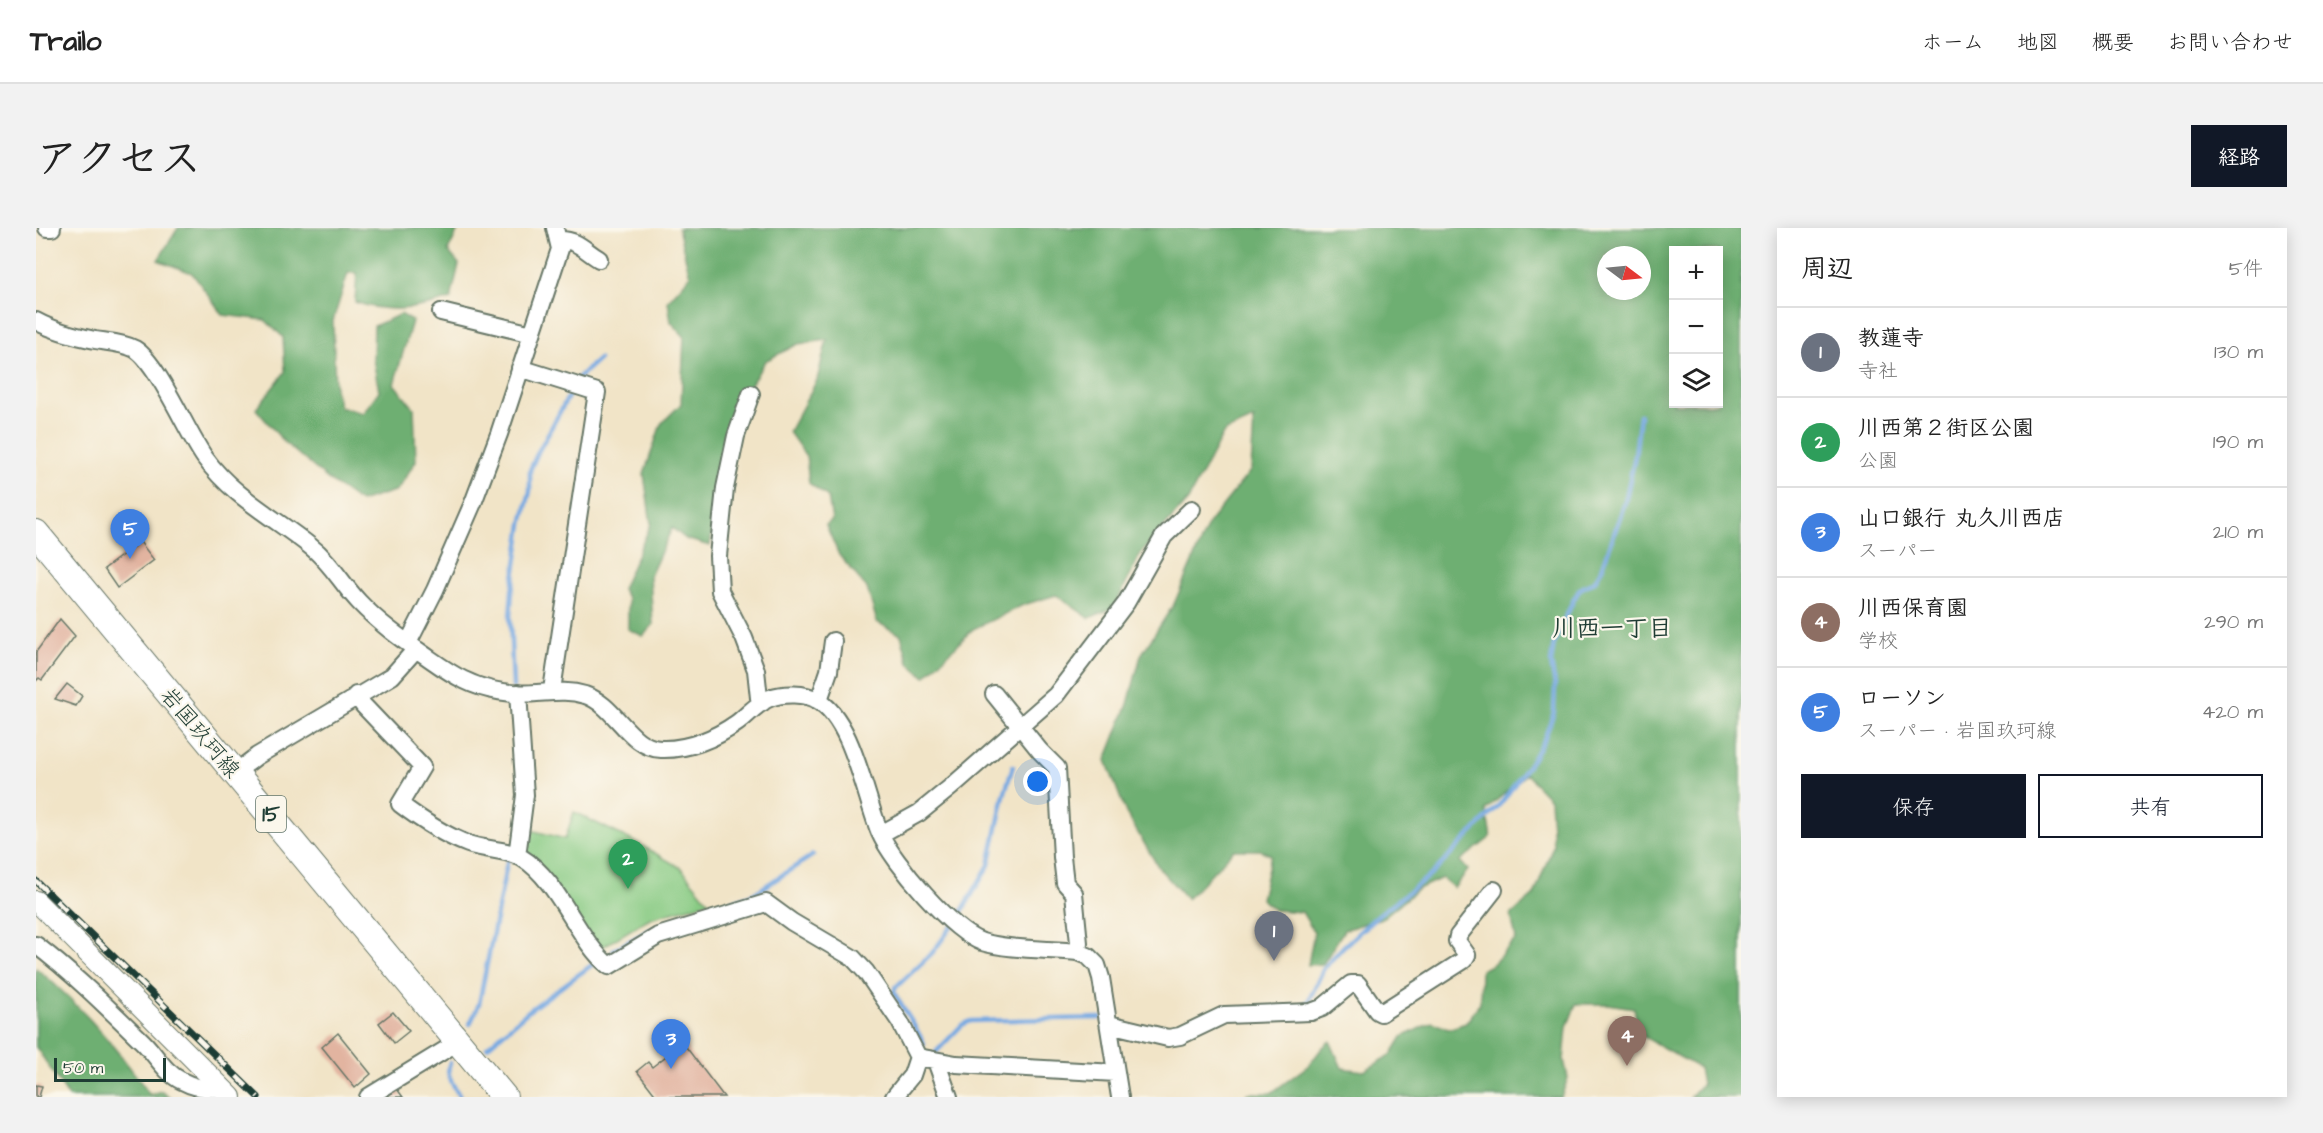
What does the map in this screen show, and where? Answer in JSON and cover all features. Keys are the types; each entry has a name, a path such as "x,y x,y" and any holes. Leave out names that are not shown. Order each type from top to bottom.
{"main road":[{"name":"岩国玖珂線","path":"36,533 504,1097"}],"street":[{"path":"557,234 580,244 599,259"},
{"path":"236,772 257,756 356,695 392,676 412,646 473,503 499,434 560,249 557,234"},
{"path":"441,312 532,334"},
{"path":"36,321 70,334 135,349 149,363 206,459 233,488 272,520 311,546 326,560 357,600 380,623 465,681 490,689 518,693 552,690 586,695 616,716 633,737 646,746 660,749 685,747 710,739 771,698 806,695 819,700 838,719 848,738 888,848 923,892 953,923 983,942 1078,952 1088,956 1097,965 1120,1097"},
{"path":"520,368 597,392 552,690"},
{"path":"751,394 736,436 725,488 718,556 720,591 744,638 756,670 759,698 762,703"},
{"path":"881,834 919,813 1028,736 1126,603 1164,536 1192,509"},
{"path":"819,700 829,671 832,640"},
{"path":"512,855 525,795 518,693"},
{"path":"994,694 1057,768 1062,858 1065,883 1074,893 1078,952"},
{"path":"356,695 386,731 422,767 400,804 437,829 468,844 522,858 543,876 595,950 609,966 658,936 766,903 792,922 853,958 866,972 900,1022 918,1057 912,1075 894,1097"},
{"path":"1109,1024 1160,1037 1180,1036 1224,1015 1311,1012 1322,1008 1351,984 1358,984 1377,1011 1381,1013 1464,960 1467,955 1457,940 1458,936 1494,890"},
{"path":"36,901 227,1092"},
{"path":"36,945 181,1081 207,1090 227,1092"},
{"path":"368,1097 458,1042"},
{"path":"918,1057 956,1064 1116,1073"},
{"path":"936,1061 949,1097"}],"green space":[{"path":"178,228 459,228 448,251 459,264 451,299 403,309 367,306 355,302 357,273 348,273 333,321 335,391 340,407 363,413 379,391 373,359 374,326 401,314 412,321 394,384 414,408 416,461 397,490 360,502 330,481 284,442 256,409 285,372 283,337 265,320 223,315 192,273 158,260"},
{"path":"678,228 1741,228 1741,1097 1690,1097 1702,1084 1699,1068 1639,1034 1634,1008 1608,1004 1576,1004 1567,1027 1564,1060 1568,1078 1561,1097 1246,1097 1248,1093 1271,1093 1309,1065 1330,1041 1342,1068 1364,1071 1391,1055 1402,1037 1432,1022 1448,1029 1466,1023 1480,1003 1481,970 1493,964 1516,939 1511,915 1534,895 1553,846 1550,799 1526,774 1486,810 1491,837 1460,861 1468,870 1454,888 1442,878 1418,889 1382,918 1344,930 1323,964 1308,965 1314,932 1302,912 1275,910 1261,899 1271,855 1260,850 1234,850 1187,899 1159,868 1126,813 1106,760 1128,704 1141,655 1174,604 1209,523 1251,470 1254,419 1224,432 1188,500 1141,553 1114,608 1089,618 1056,595 1023,605 973,629 925,677 909,663 901,635 877,622 867,588 839,555 826,525 832,520 828,497 809,483 806,456 789,432 817,380 827,340 798,344 765,361 735,410 719,476 710,546 686,539 672,528 650,576 653,625 643,636 628,629 628,599 622,589 651,524 644,474 661,424 681,404 684,336 671,322 668,301 690,276"},
{"path":"574,812 681,868 709,902 650,918 599,949 522,846 527,829 565,839"},
{"path":"36,968 98,1028 150,1095 160,1091 171,1097 69,1097 36,1047"}],"building":[{"path":"140,542 154,560 117,588 104,569"},
{"path":"60,619 75,636 42,680 39,678 36,681 36,652"},
{"path":"67,684 82,696 76,706 55,699"},
{"path":"393,1012 409,1031 394,1043 379,1023"},
{"path":"338,1033 371,1074 355,1088 322,1047"},
{"path":"683,1043 724,1097 657,1097 637,1071 648,1062 652,1067"},
{"path":"36,1085 42,1086 39,1097 36,1097"},
{"path":"397,1089 403,1097 386,1097"}],"waterway":[{"path":"513,687 510,617 512,591 522,524 530,491 530,470 579,377 599,359"},
{"path":"1300,1007 1308,1002 1324,968 1343,947 1378,915 1432,874 1502,802 1533,758 1545,737 1554,712 1555,685 1551,663 1554,643 1580,589 1595,581 1603,566 1625,502 1635,456 1640,415"},
{"path":"957,920 989,865 1004,795 1013,766"},
{"path":"613,950 648,931 752,895 813,855"},
{"path":"470,1024 479,1004 508,858"},
{"path":"924,1044 894,992 896,987 933,952 952,926"},
{"path":"487,1047 531,1009 596,962"},
{"path":"936,1052 962,1025 971,1021 1101,1018"},
{"path":"450,1063 449,1076 460,1097"}],"railway":[{"path":"36,881 258,1097"}],"place":[{"name":"ローソン","path":"130,559"},
{"name":"川西第２街区公園","path":"628,889"},
{"name":"教蓮寺","path":"1274,961"},
{"name":"川西保育園","path":"1627,1066"},
{"name":"山口銀行 丸久川西店","path":"671,1069"}],"district":[{"name":"川西一丁目","path":"1612,628"}]}
